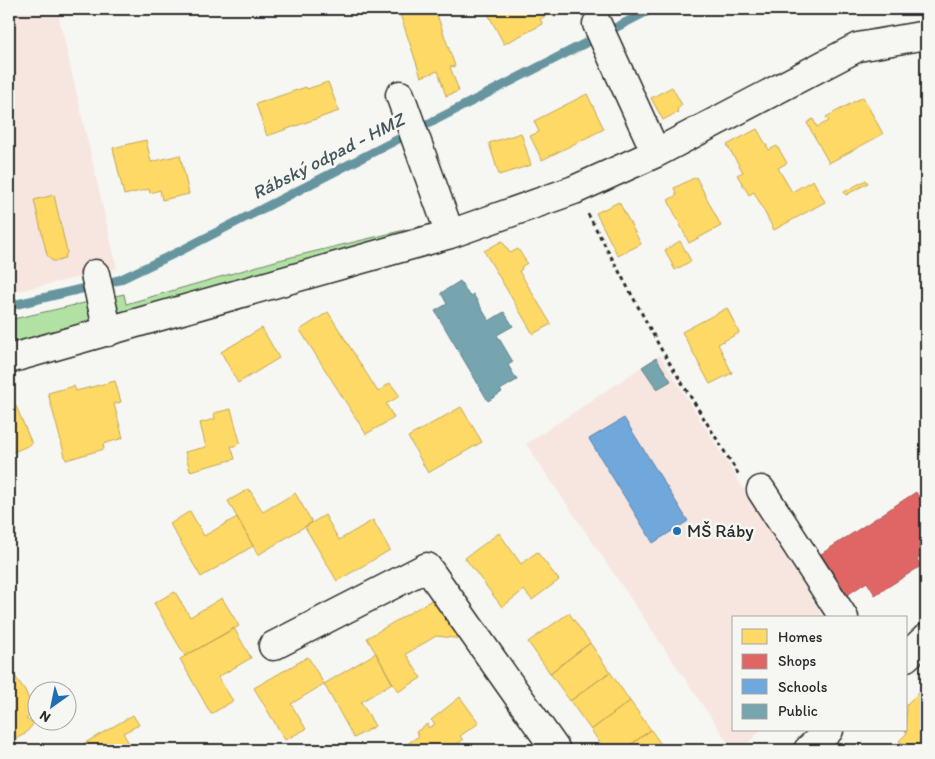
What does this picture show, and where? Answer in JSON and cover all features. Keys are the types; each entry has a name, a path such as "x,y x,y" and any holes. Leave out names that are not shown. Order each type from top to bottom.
{"street":[{"path":"597,24 656,153"},
{"path":"9,359 450,234 574,190 656,153 858,48 926,35"},
{"path":"403,105 450,234"},
{"path":"95,274 108,332"},
{"path":"765,499 843,616"},
{"path":"273,646 427,567 556,750"},
{"path":"808,750 827,732"}],"path":[{"path":"574,190 661,348 752,497 765,499"}],"shaded area":[{"path":"9,9 57,9 117,268 9,293"},
{"name":"MŠ Ráby","path":"660,355 823,616 732,616 732,732 759,732 741,750 733,750 526,444"}],"green space":[{"path":"421,226 417,233 9,349 9,320 124,294 126,304 279,260"}],"building: Homes":[{"path":"405,9 435,9 455,66 450,67 459,91 446,96 438,71 421,77 399,11"},
{"path":"492,9 571,9 554,17 552,13 540,19 543,24 504,44 487,12"},
{"path":"328,82 339,111 267,136 256,104 306,87 307,89"},
{"path":"672,87 682,105 677,109 678,112 663,120 651,98"},
{"path":"587,94 604,129 542,160 530,136 539,132 534,121"},
{"path":"863,97 883,134 829,163 807,123 813,119 817,127 829,121 826,117"},
{"path":"757,129 769,150 777,146 787,163 778,168 792,192 813,180 825,202 774,230 754,192 749,195 737,175 743,172 727,145"},
{"path":"521,133 531,165 499,175 489,143"},
{"path":"146,140 151,162 180,155 189,194 162,200 160,190 150,193 149,189 124,195 113,148"},
{"path":"696,177 721,226 689,243 668,200 677,195 674,188"},
{"path":"866,180 868,183 846,195 844,192"},
{"path":"54,195 67,252 64,259 58,261 52,261 47,255 34,200"},
{"path":"619,202 641,244 618,256 596,213"},
{"path":"502,241 510,253 518,249 527,263 519,271 551,324 533,334 484,251"},
{"path":"680,241 691,261 675,270 665,250"},
{"path":"727,308 739,333 718,344 732,373 710,384 682,332"},
{"path":"328,312 378,392 390,383 400,396 386,404 394,418 366,434 300,330"},
{"path":"262,328 279,358 238,383 221,352"},
{"path":"115,381 121,402 114,404 123,438 103,444 104,449 66,460 48,393 74,386 76,391"},
{"path":"16,406 32,444 9,454 9,409"},
{"path":"461,407 482,442 428,473 408,437"},
{"path":"231,409 240,442 236,446 231,446 235,459 190,471 185,452 206,447 200,423 215,419 214,413"},
{"path":"249,489 263,512 295,493 312,522 258,555 228,501"},
{"path":"190,511 204,536 237,517 253,546 201,577 170,524"},
{"path":"325,515 339,540 373,520 390,550 337,581 305,527"},
{"path":"499,533 521,564 537,552 559,580 532,600 524,590 502,607 465,558"},
{"path":"175,592 190,617 222,598 239,626 185,656 154,603"},
{"path":"435,598 463,639 436,636 406,654 421,678 398,692 367,638"},
{"path":"569,613 590,643 550,673 528,642"},
{"path":"234,628 251,658 218,677 233,701 211,714 180,659"},
{"path":"590,643 610,672 570,701 550,673"},
{"path":"376,653 392,683 361,702 375,726 354,738 324,684"},
{"path":"308,657 324,684 291,704 306,729 285,740 254,688"},
{"path":"610,672 630,701 591,730 570,701"},
{"path":"14,675 28,697 28,716 26,719 28,720 28,730 25,734 9,742 9,679"},
{"path":"919,692 926,699 926,750 909,750 899,741 908,732 908,703"},
{"path":"460,697 479,723 460,736 463,740 448,750 412,750 407,744 419,736 416,732 427,724 429,728 435,724 431,720"},
{"path":"630,701 651,730 623,750 605,750 591,730"},
{"path":"133,715 139,725 123,733 133,750 73,750"},
{"path":"651,730 665,750 623,750"}],"building: Shops":[{"path":"916,492 926,508 926,553 917,559 921,566 875,595 867,582 847,595 821,554"}],"building: Schools":[{"path":"624,418 688,521 653,543 589,439"}],"building: Public":[{"path":"460,281 470,296 473,294 489,321 504,312 513,326 497,335 513,362 508,365 517,380 500,390 502,392 488,401 435,311 447,304 441,293"},
{"path":"656,358 671,381 657,389 642,367"}],"waterway":[{"name":"Rábský odpad - HMZ","path":"9,306 119,280 180,251 652,9"}],"place":[{"name":"MŠ Ráby","path":"677,531"}]}
